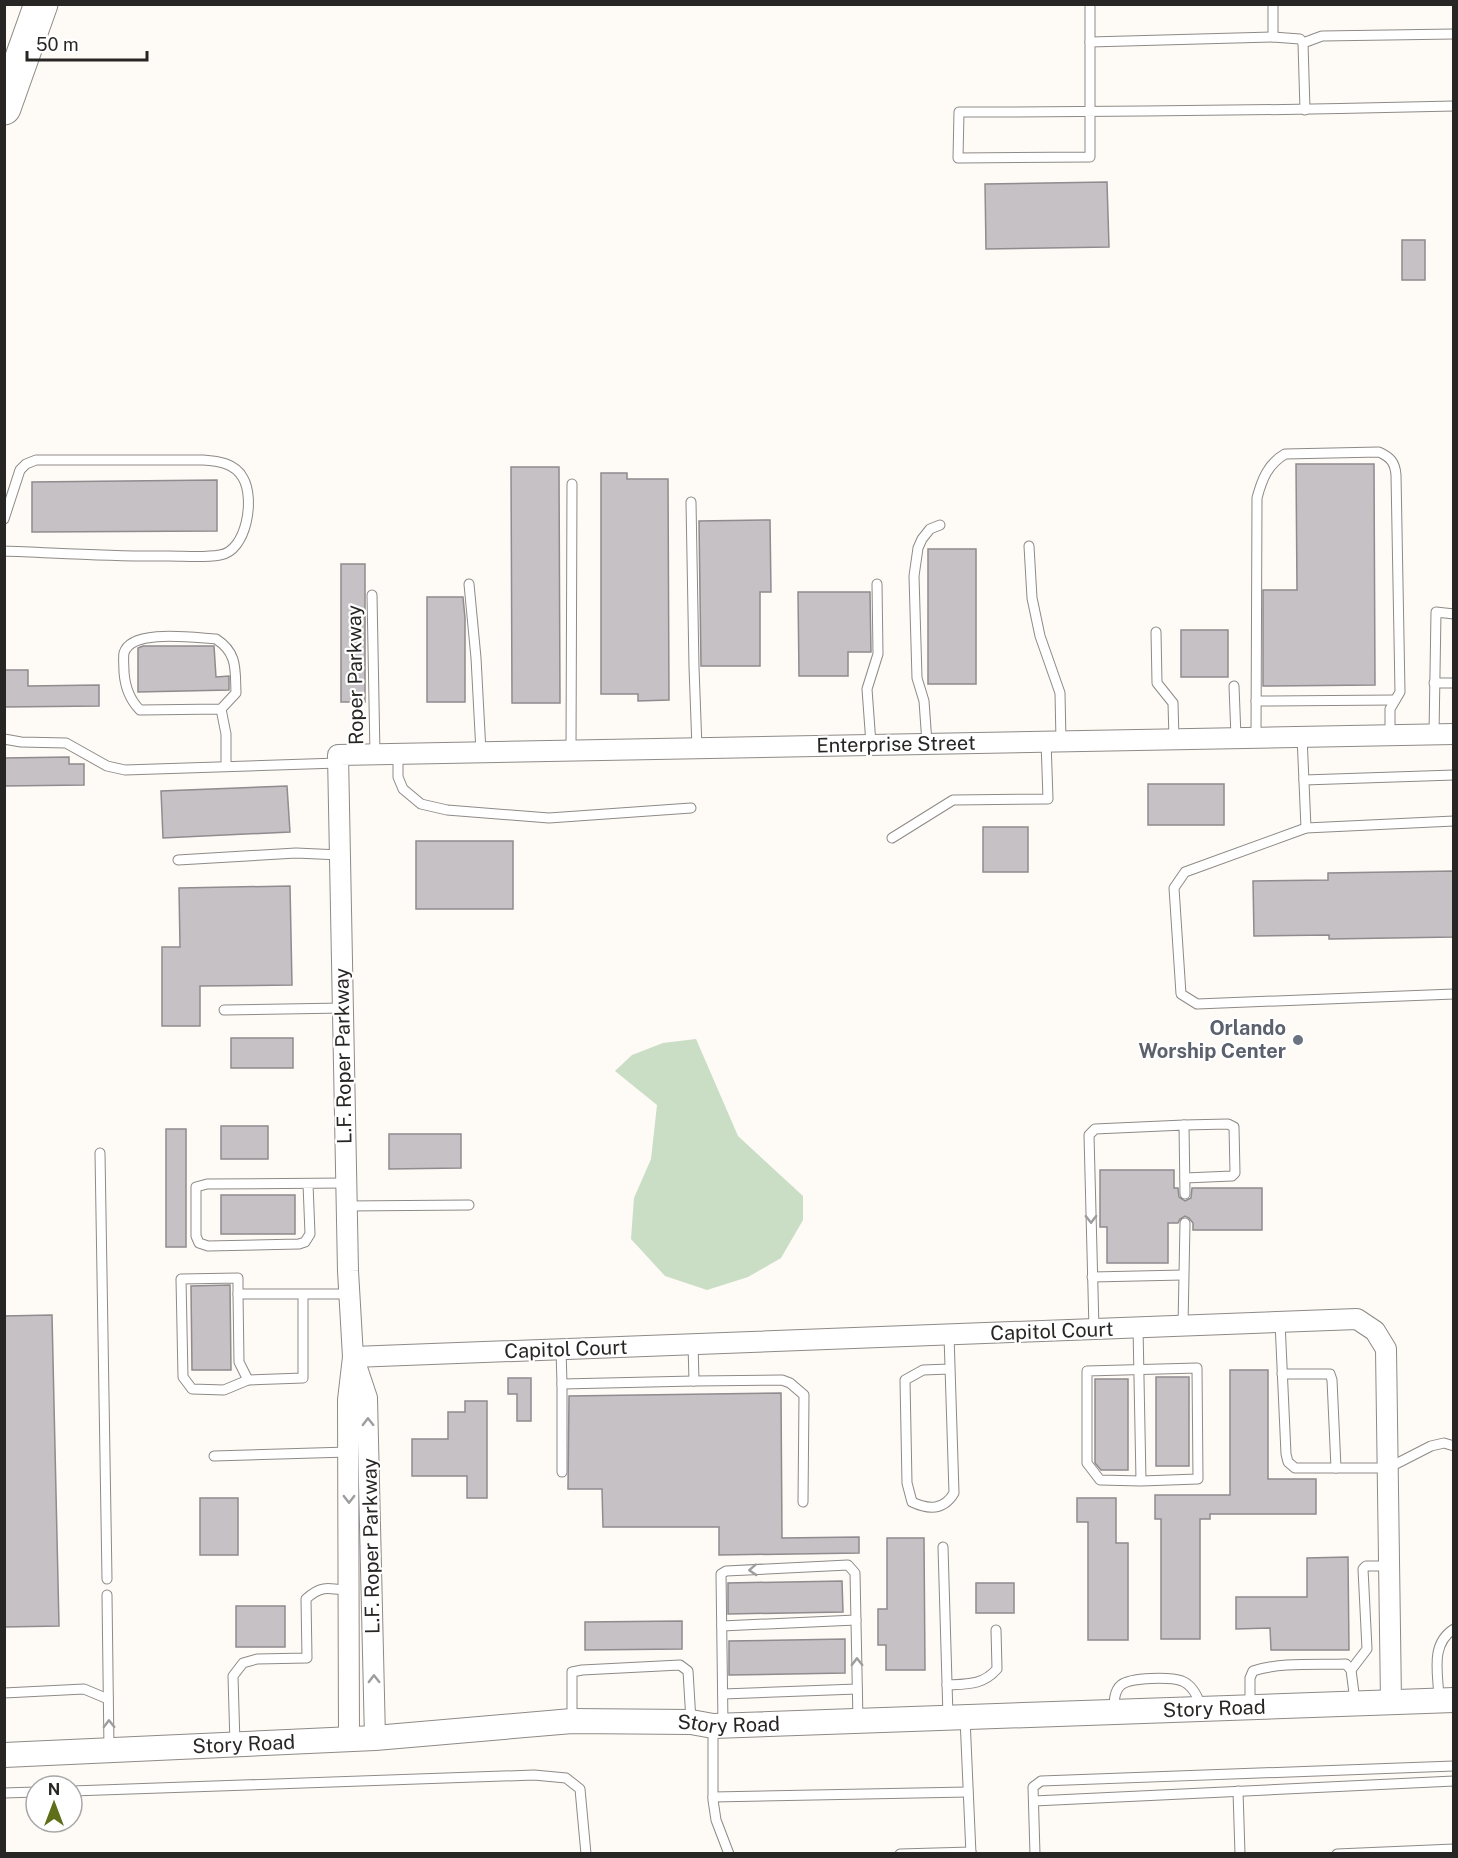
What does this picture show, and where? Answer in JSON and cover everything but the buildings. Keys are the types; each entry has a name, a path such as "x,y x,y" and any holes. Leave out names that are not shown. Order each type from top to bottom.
{"highway":[{"path":"4,108 40,4"}],"street":[{"name":"Enterprise Street","path":"338,759 375,755 482,752 1444,734"},
{"name":"L.F. Roper Parkway","path":"338,759 346,1206 353,1357 348,1400 349,1739"},
{"name":"Capitol Court","path":"353,1357 1357,1319 1375,1331 1386,1349 1391,1701"},
{"name":"L.F. Roper Parkway","path":"353,1357 367,1398 375,1738"},
{"name":"Story Road","path":"4,1755 375,1738 572,1721 709,1724 858,1721 1447,1700"}],"lane":[{"path":"1090,4 1090,42 1090,112 1090,157 958,158 959,112 1090,112 1305,110 1454,106"},
{"path":"1273,4 1273,37"},
{"path":"1303,43 1322,36 1454,34"},
{"path":"1090,42 1273,37 1300,39 1303,43 1305,110"},
{"path":"1256,737 1257,498 1266,471 1275,460 1285,454 1379,452 1388,456 1395,465 1396,475 1400,692 1390,709 1390,735"},
{"path":"4,519 20,470 26,464 36,460 219,461 231,466 243,477 248,499 244,534 234,550 221,555 140,556 4,551"},
{"path":"571,751 572,484"},
{"path":"691,502 697,748"},
{"path":"927,743 924,701 917,678 914,576 918,548 922,539 930,529 940,525"},
{"path":"891,838 953,801 1048,799 1060,693 1040,636 1032,598 1029,546"},
{"path":"469,584 477,658 482,752"},
{"path":"871,744 867,688 878,654 877,584"},
{"name":"Roper Parkway","path":"372,595 375,755"},
{"path":"1444,734 1434,683 1436,612 1454,614"},
{"path":"1156,632 1156,683 1173,703 1174,738"},
{"path":"147,637 216,639 225,645 233,656 236,693 221,709 140,710 128,694 125,678 124,654 128,645 147,637"},
{"path":"1434,683 1454,683"},
{"path":"1234,686 1236,737"},
{"path":"1256,701 1395,700"},
{"path":"221,709 226,734 226,766"},
{"path":"1302,736 1306,828"},
{"path":"4,740 66,743 107,766 125,770 338,759"},
{"path":"398,754 398,777 403,789 421,804 447,810 549,818 691,808"},
{"path":"1304,780 1454,775"},
{"path":"1454,821 1306,828 1185,872 1174,888 1181,994 1197,1004 1454,994"},
{"path":"178,860 296,853 340,855"},
{"path":"224,1010 343,1008"},
{"path":"1094,1329 1089,1135 1095,1129 1228,1124 1234,1127 1235,1173 1232,1176 1185,1178"},
{"path":"1184,1125 1185,1194"},
{"path":"100,1153 107,1578"},
{"path":"308,1184 310,1234 305,1242 208,1246 199,1242 196,1236 196,1188 207,1184 346,1183"},
{"path":"346,1206 469,1205"},
{"path":"1182,1326 1185,1223"},
{"path":"1092,1277 1184,1275"},
{"path":"248,1380 238,1362 238,1278 181,1279 183,1377 192,1389 224,1390 248,1380 303,1378 303,1294"},
{"path":"238,1294 349,1294"},
{"path":"1280,1322 1288,1462 1295,1468 1388,1468 1431,1446 1444,1443 1454,1446"},
{"path":"1138,1328 1141,1481"},
{"path":"949,1335 954,1493 949,1502 938,1507 919,1505 912,1502 907,1484 905,1380 923,1370 950,1369"},
{"path":"693,1344 694,1381"},
{"path":"561,1349 562,1472"},
{"path":"1197,1368 1198,1479 1141,1481 1100,1480 1088,1463 1087,1371 1197,1368"},
{"path":"1282,1374 1330,1374 1336,1468"},
{"path":"562,1384 782,1380 790,1383 804,1395 803,1502"},
{"path":"214,1456 348,1452"},
{"path":"900,1854 971,1853 968,1792 957,1717 947,1685 943,1547"},
{"path":"709,1724 723,1694 721,1574 726,1571 848,1565 855,1573 858,1721"},
{"path":"1351,1670 1367,1649 1363,1569 1366,1566 1389,1566"},
{"path":"235,1744 233,1676 243,1663 257,1659 307,1658 306,1599 316,1590 327,1588 349,1591"},
{"path":"107,1594 109,1750"},
{"path":"722,1626 856,1620"},
{"path":"1447,1700 1437,1650 1444,1635 1454,1629"},
{"path":"947,1685 977,1683 989,1678 997,1669 996,1630"},
{"path":"1250,1706 1250,1678 1253,1671 1264,1668 1346,1664 1351,1670 1356,1703"},
{"path":"572,1721 572,1672 680,1665 688,1671 709,1724 716,1820 729,1854"},
{"path":"4,1693 84,1689 108,1699"},
{"path":"723,1694 857,1689"},
{"path":"1035,1854 1033,1787 1041,1781 1454,1766"},
{"path":"84,1791 534,1774 566,1778 580,1789 586,1854"},
{"path":"1034,1801 1454,1780"},
{"path":"1238,1791 1240,1854"},
{"path":"4,1793 24,1792"},
{"path":"713,1797 968,1792"},
{"path":"1337,1854 1454,1849"}],"green space":[{"path":"696,1039 738,1136 803,1196 803,1220 781,1258 748,1277 707,1290 665,1276 631,1239 634,1198 651,1159 657,1105 615,1071 632,1055 663,1043"}],"place":[{"name":"Orlando Worship Center","path":"1298,1040"}]}
